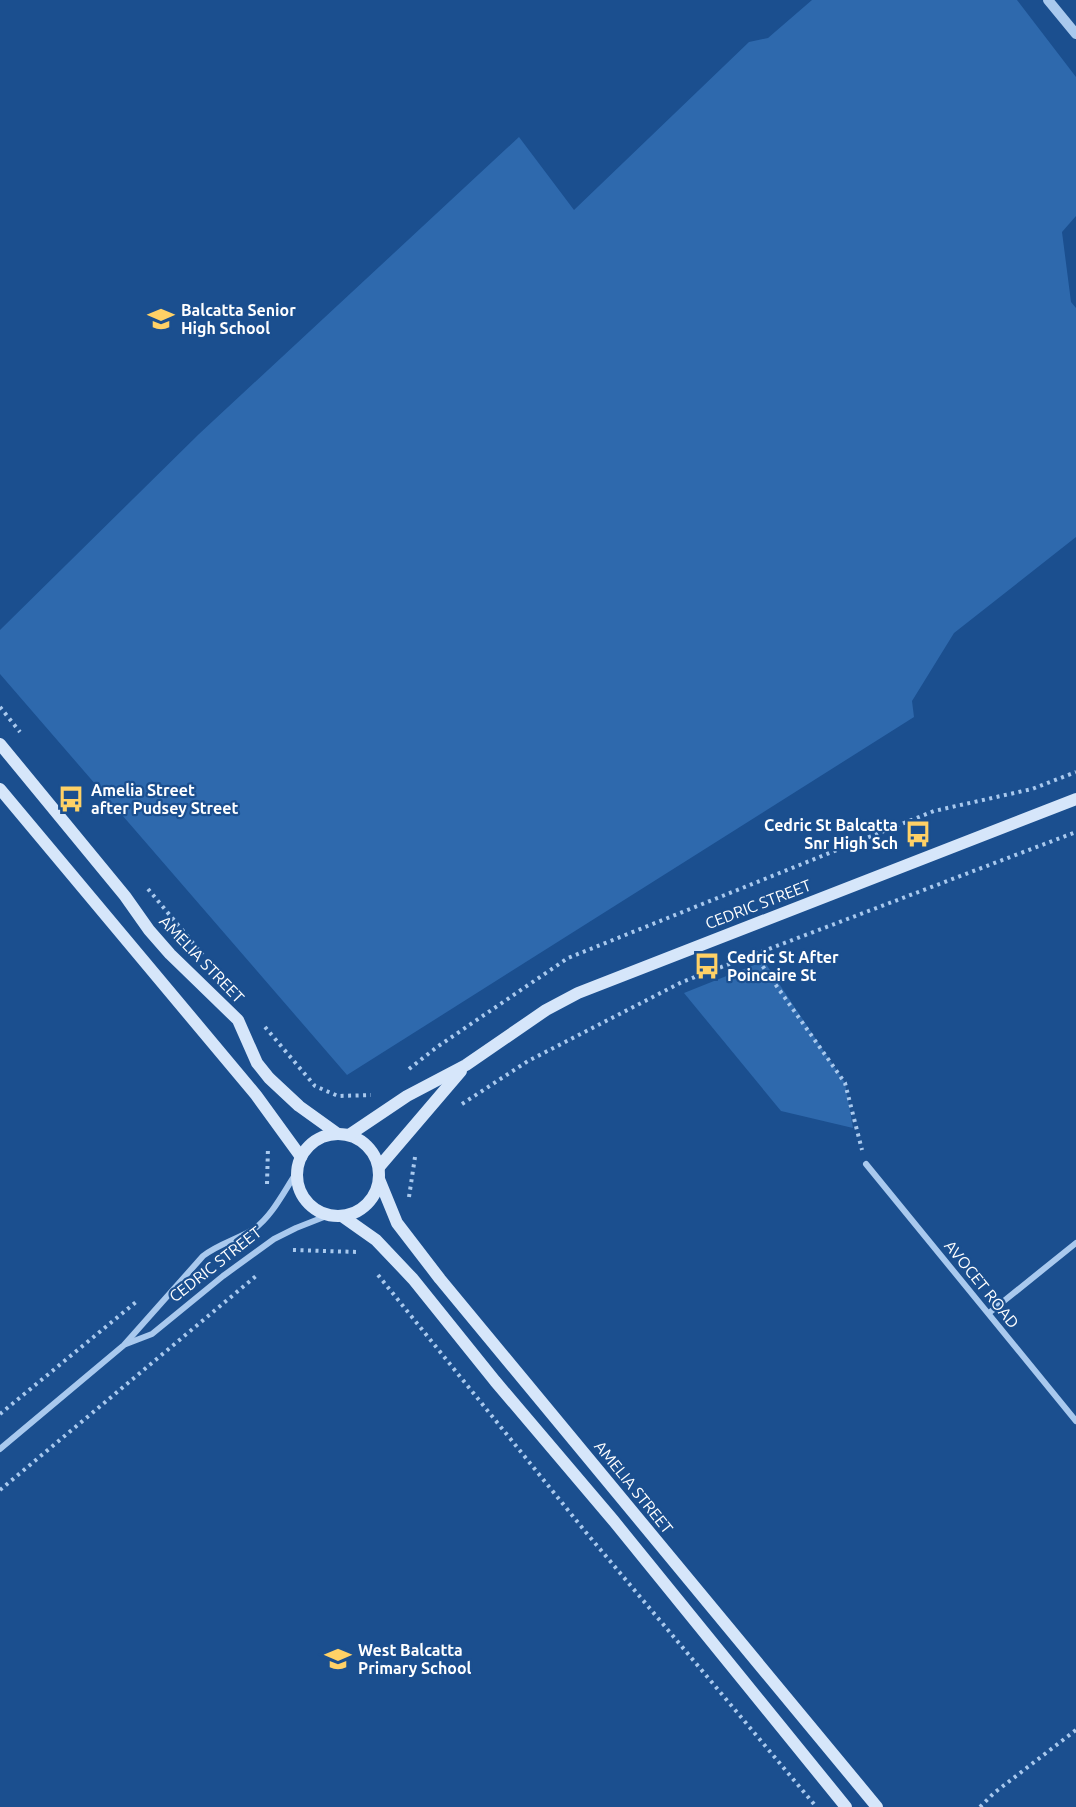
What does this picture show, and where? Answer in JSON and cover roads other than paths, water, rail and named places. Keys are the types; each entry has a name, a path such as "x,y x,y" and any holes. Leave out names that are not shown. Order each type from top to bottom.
{"main road":[{"name":"AMELIA STREET","path":"0,744 125,896 149,930 170,954 238,1020 257,1063 269,1078 299,1106 343,1135"},
{"path":"0,789 249,1087 301,1157"},
{"name":"CEDRIC STREET","path":"343,1135 407,1096 466,1065 546,1010 609,980 1076,799"},
{"name":"CEDRIC STREET","path":"379,1173 466,1065"},
{"path":"326,1135 343,1135 360,1140 369,1147 379,1173 377,1190 363,1208 342,1216 329,1215 307,1201 299,1188 297,1172 301,1157 316,1140 326,1135"},
{"name":"AMELIA STREET","path":"379,1173 397,1223 440,1279 877,1807"},
{"path":"342,1216 376,1240 413,1279 495,1381 613,1520 846,1807"}],"street":[{"path":"1048,0 1076,34"},
{"name":"AVOCET ROAD","path":"866,1164 1076,1421"},
{"name":"CEDRIC STREET","path":"0,1449 124,1345 194,1265 210,1251 243,1235 264,1221 297,1172"},
{"name":"CEDRIC STREET","path":"124,1345 152,1334 223,1276 274,1239 296,1227 329,1215"},
{"path":"989,1313 1076,1243"}],"place":[{"name":"Balcatta Senior High School","path":"161,319"},
{"name":"Amelia Street after Pudsey Street","path":"71,799"},
{"name":"Cedric St Balcatta Snr High Sch","path":"918,834"},
{"name":"Cedric St After Poincaire St","path":"707,966"},
{"name":"West Balcatta Primary School","path":"338,1659"}]}
